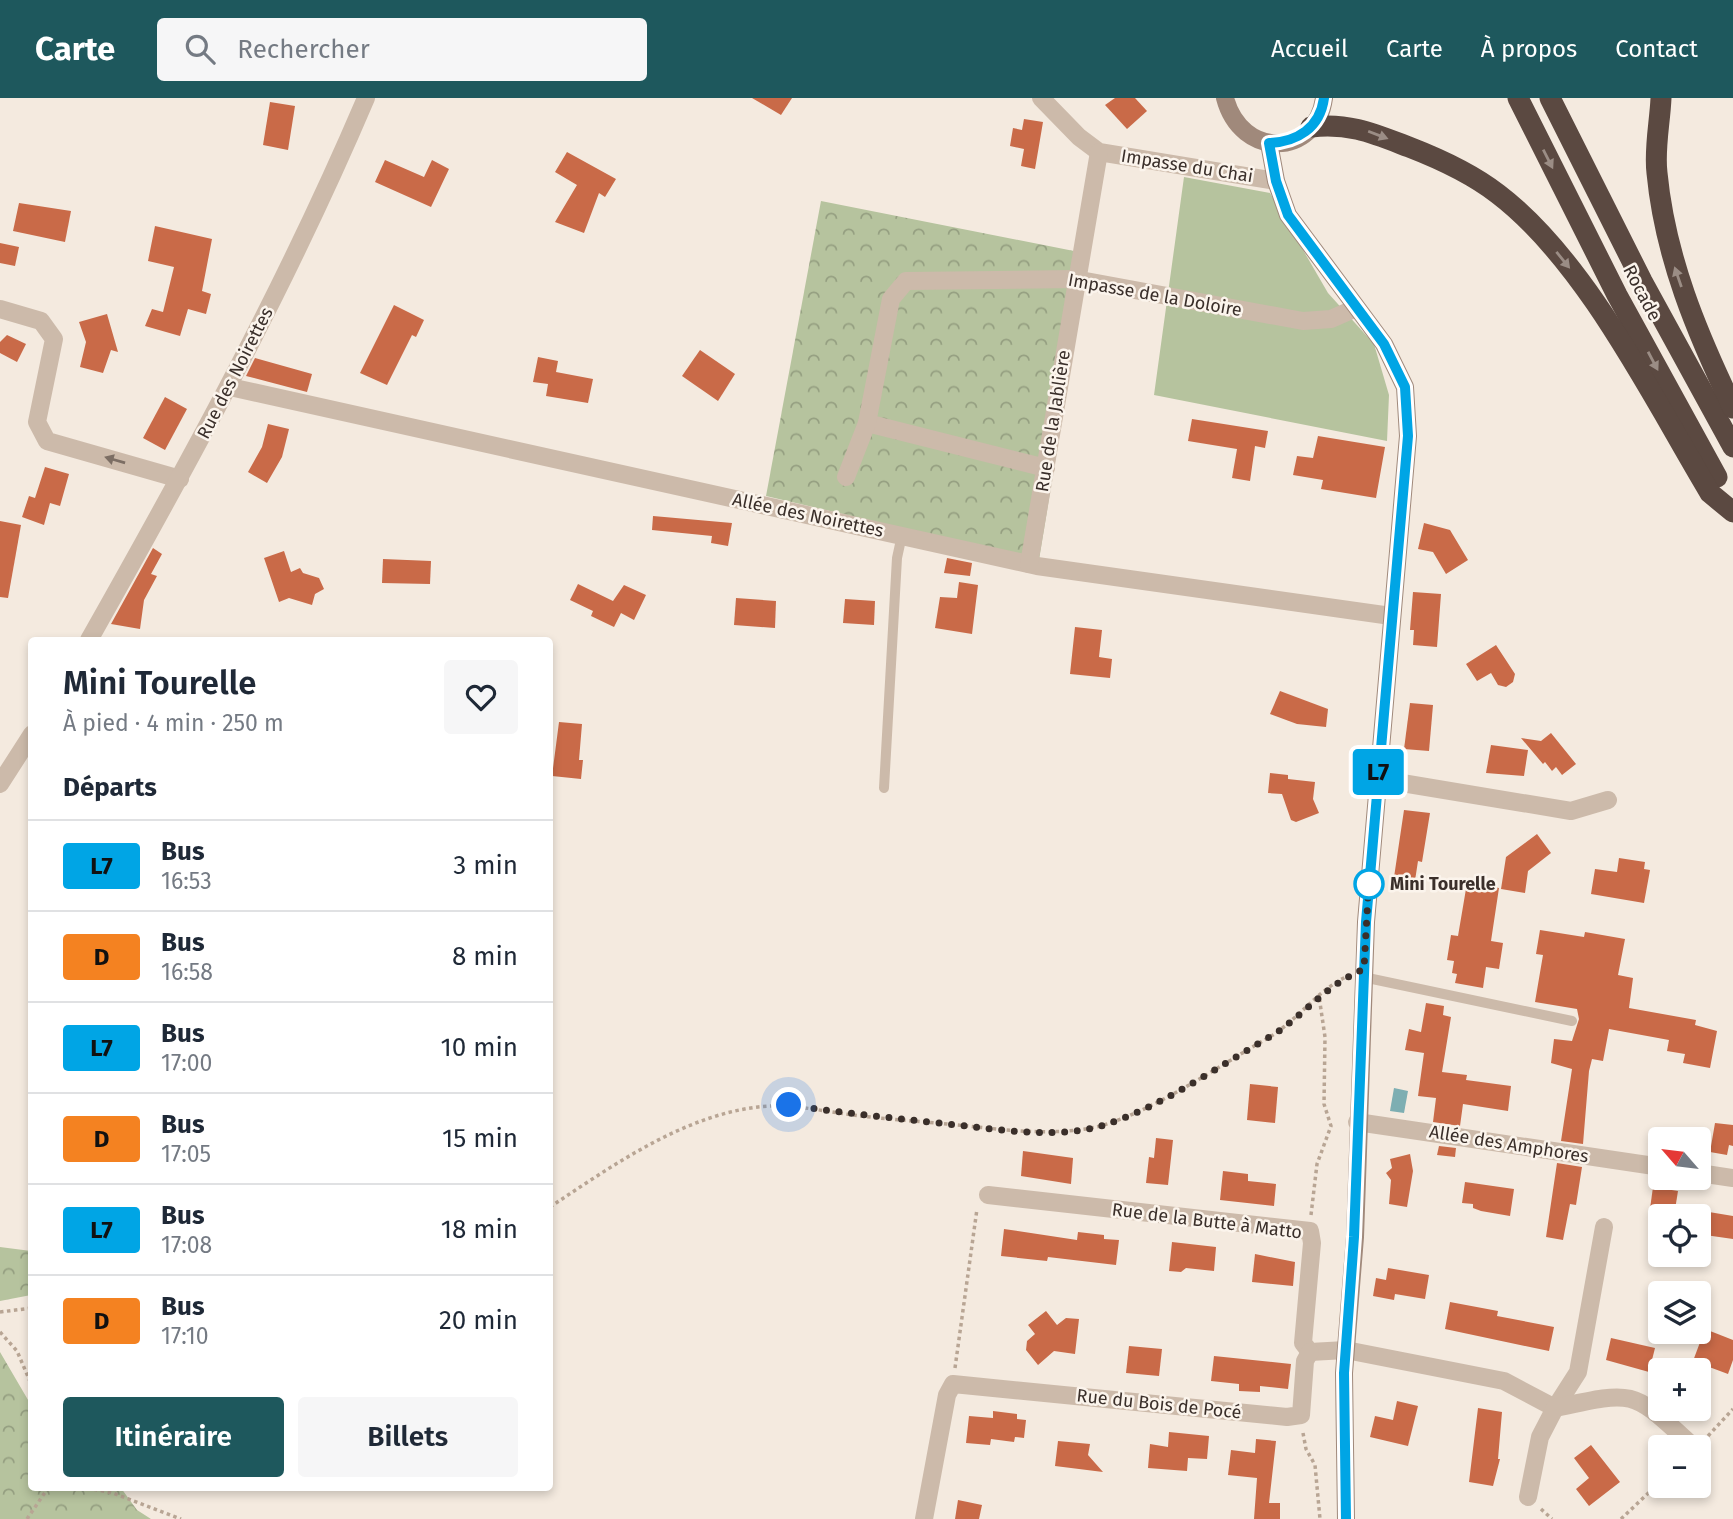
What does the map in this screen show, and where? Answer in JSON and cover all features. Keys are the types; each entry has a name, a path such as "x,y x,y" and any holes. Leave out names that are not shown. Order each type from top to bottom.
{"highway":[{"name":"Rocade","path":"1518,98 1617,295 1733,505"},
{"path":"1550,98 1642,281 1733,447"},
{"path":"1661,98 1656,171 1669,250 1700,340 1733,408"},
{"path":"1311,127 1336,124 1362,129 1448,162 1499,194 1543,236 1587,290 1710,493 1733,512"}],"street":[{"name":"Rue des Noirettes","path":"91,637 230,387 305,235 366,98"},
{"name":"Impasse du Chai","path":"1041,98 1099,152 1276,181"},
{"path":"1226,98 1230,114 1239,128 1252,138 1269,143 1299,137 1320,115 1324,98"},
{"path":"1269,143 1276,181 1288,215 1384,344 1405,387 1408,436 1363,973 1354,1237 1343,1425 1346,1519"},
{"name":"Impasse du Chai","path":"1075,279 1099,152"},
{"name":"Impasse de la Doloire","path":"846,477 867,423 891,299 906,281 1075,279 1303,321 1331,319 1356,308"},
{"name":"Rue de la Jablière","path":"1029,564 1075,279"},
{"path":"0,309 41,321 54,339 37,422 47,441 180,479"},
{"name":"Allée des Noirettes","path":"230,387 1029,564 1391,616"},
{"path":"867,423 1046,468"},
{"path":"0,784 28,740"},
{"path":"1378,779 1571,811 1608,800"},
{"name":"Allée des Amphores","path":"1357,1122 1648,1165"},
{"path":"1712,1175 1733,1178"},
{"name":"Rue de la Butte à Matto","path":"988,1195 1310,1231 1312,1243 1303,1343 1310,1352"},
{"path":"1528,1497 1540,1437 1578,1372 1604,1227"},
{"path":"1301,1415 1305,1360 1310,1352 1346,1350 1504,1381 1555,1408 1616,1395 1643,1401 1689,1435"},
{"path":"924,1519 947,1395 953,1384"},
{"name":"Rue du Bois de Pocé","path":"953,1384 1274,1416 1301,1415"}],"lane":[{"path":"884,788 897,558 901,535"},
{"path":"1363,973 1572,1021"}],"path":[{"path":"553,1205 659,1141 717,1117 760,1106 789,1105 882,1118 1017,1130 1084,1129 1109,1124 1138,1111 1273,1035 1293,1022 1336,981 1363,973"},
{"path":"1310,1231 1317,1164 1331,1126 1324,1104 1325,1037 1319,995"},
{"path":"953,1384 978,1204 988,1195"},
{"path":"0,1312 28,1308"},
{"path":"0,1332 17,1351 28,1377"},
{"path":"1708,1435 1733,1409"},
{"path":"1301,1415 1306,1450 1315,1465 1320,1519"},
{"path":"27,1519 46,1491"},
{"path":"103,1491 181,1519"},
{"path":"1621,1519 1648,1493"}],"green space":[{"path":"1184,177 1270,193 1328,293 1374,344 1389,395 1387,441 1154,395"},
{"path":"821,201 1089,254 1039,560 766,496"},
{"path":"0,1247 28,1251 28,1296 0,1301"},
{"path":"0,1352 28,1400 28,1491 123,1491 137,1510 151,1519 0,1519"}],"water":[{"path":"1394,1088 1408,1091 1404,1113 1390,1111"}],"building":[{"path":"752,98 792,98 781,115"},
{"path":"1115,98 1135,98 1147,111 1127,129 1105,105"},
{"path":"270,102 295,106 288,150 263,145"},
{"path":"1024,119 1043,122 1035,169 1021,166 1024,149 1010,146 1013,128 1022,130"},
{"path":"567,152 616,179 605,197 599,193 584,233 555,222 577,185 555,172"},
{"path":"385,160 424,177 432,160 449,169 431,207 375,182"},
{"path":"19,203 71,211 65,242 13,231"},
{"path":"155,226 212,239 202,291 211,294 206,314 188,309 180,336 145,326 152,309 163,312 174,267 148,261"},
{"path":"0,243 19,247 15,266 0,263"},
{"path":"394,305 424,320 416,337 412,335 387,385 360,373"},
{"path":"107,314 118,352 111,350 103,373 80,367 86,342 79,322"},
{"path":"7,335 26,344 17,362 0,353 0,342"},
{"path":"700,350 735,374 718,401 682,376"},
{"path":"538,357 558,361 556,372 593,379 588,403 546,396 548,384 533,382"},
{"path":"255,358 312,374 307,392 246,376"},
{"path":"165,397 187,409 165,450 143,438"},
{"path":"1192,419 1268,431 1265,448 1255,446 1250,481 1232,478 1237,449 1188,441"},
{"path":"268,424 289,429 282,457 267,483 248,472 262,447"},
{"path":"1318,436 1385,447 1376,498 1321,489 1323,480 1293,475 1297,456 1313,458"},
{"path":"45,467 69,474 60,506 50,503 44,525 22,517 29,496 35,498"},
{"path":"653,516 732,523 728,546 711,543 712,536 652,530"},
{"path":"0,521 21,525 8,598 0,597"},
{"path":"1424,523 1450,530 1468,560 1446,574 1433,552 1418,549"},
{"path":"153,548 162,554 151,574 157,576 144,600 140,629 111,624"},
{"path":"284,551 291,572 300,568 303,573 319,578 324,589 315,594 312,605 289,598 279,602 264,558"},
{"path":"947,558 972,563 970,576 944,573"},
{"path":"383,559 431,561 430,584 382,583"},
{"path":"959,582 978,585 972,634 935,628 940,597 957,598"},
{"path":"578,584 613,601 624,585 646,595 634,620 621,613 614,627 591,616 593,611 570,600"},
{"path":"1413,592 1441,594 1437,647 1413,645 1414,630 1410,630"},
{"path":"736,598 776,601 775,628 734,625"},
{"path":"845,599 875,601 874,625 843,623"},
{"path":"1075,627 1102,630 1099,657 1112,659 1110,678 1070,674"},
{"path":"1496,645 1515,674 1513,682 1506,687 1498,685 1491,673 1477,681 1466,664"},
{"path":"1280,691 1328,709 1326,727 1297,724 1270,714"},
{"path":"1410,703 1433,705 1429,751 1404,749"},
{"path":"559,722 582,724 579,760 583,760 581,779 553,776"},
{"path":"1551,733 1576,764 1562,775 1556,767 1552,771 1545,762 1543,764 1521,738 1541,741"},
{"path":"1491,745 1528,750 1524,776 1486,773"},
{"path":"1270,773 1288,775 1288,779 1315,782 1313,799 1319,813 1296,822 1291,820 1282,794 1268,793"},
{"path":"1404,810 1430,813 1422,862 1418,861 1414,887 1393,884"},
{"path":"1537,834 1551,853 1528,871 1525,893 1501,889 1506,857"},
{"path":"1619,858 1645,862 1644,869 1650,870 1644,903 1591,894 1595,869 1617,872"},
{"path":"1467,883 1499,888 1491,941 1503,943 1499,969 1486,967 1483,988 1455,983 1457,974 1452,973 1454,961 1447,960 1451,935 1458,936"},
{"path":"1540,930 1584,937 1585,932 1625,939 1618,975 1633,978 1629,1008 1696,1020 1695,1025 1717,1031 1710,1068 1683,1063 1685,1054 1667,1051 1669,1040 1609,1029 1603,1061 1592,1059 1589,1071 1583,1144 1561,1141 1572,1069 1551,1063 1554,1039 1572,1041 1579,1019 1577,1009 1535,1002 1543,955 1536,954"},
{"path":"1426,1003 1444,1006 1443,1015 1451,1017 1442,1072 1467,1075 1466,1080 1511,1086 1508,1111 1463,1104 1460,1126 1433,1122 1436,1098 1418,1096 1424,1053 1405,1050 1409,1029 1421,1032"},
{"path":"1250,1084 1278,1087 1275,1123 1247,1120"},
{"path":"1715,1123 1733,1125 1733,1146 1729,1145 1727,1155 1712,1152"},
{"path":"1156,1138 1173,1140 1168,1185 1146,1183 1149,1157 1154,1158"},
{"path":"1439,1146 1456,1148 1455,1157 1437,1155"},
{"path":"1023,1151 1073,1158 1071,1184 1021,1176"},
{"path":"1410,1154 1413,1171 1407,1207 1389,1204 1391,1180 1386,1173 1392,1168 1390,1159"},
{"path":"1557,1163 1582,1167 1576,1205 1570,1204 1563,1240 1546,1237"},
{"path":"1223,1171 1248,1174 1248,1181 1276,1184 1274,1206 1220,1200"},
{"path":"1465,1182 1514,1189 1510,1216 1481,1211 1473,1208 1473,1204 1462,1203"},
{"path":"1653,1190 1678,1191 1676,1204 1651,1204"},
{"path":"1711,1212 1733,1216 1733,1239 1711,1236"},
{"path":"1004,1229 1077,1240 1078,1232 1104,1235 1104,1239 1119,1240 1116,1265 1048,1257 1047,1261 1001,1256"},
{"path":"1172,1242 1216,1247 1214,1271 1186,1268 1181,1272 1169,1271"},
{"path":"1255,1254 1295,1262 1293,1286 1252,1282"},
{"path":"1388,1268 1429,1275 1425,1299 1395,1294 1394,1300 1373,1296 1376,1278 1386,1280"},
{"path":"1450,1302 1498,1311 1497,1316 1554,1327 1549,1351 1445,1329"},
{"path":"1046,1311 1057,1325 1066,1318 1079,1319 1075,1354 1054,1351 1038,1365 1026,1350 1027,1341 1035,1334 1028,1325"},
{"path":"1711,1331 1733,1340 1733,1360 1728,1374 1711,1368 1711,1358 1694,1358 1699,1344 1711,1344"},
{"path":"1611,1338 1655,1348 1652,1358 1648,1358 1648,1372 1606,1360"},
{"path":"1129,1346 1162,1349 1159,1376 1126,1373"},
{"path":"1214,1356 1291,1364 1288,1389 1260,1386 1260,1392 1239,1391 1239,1384 1211,1381"},
{"path":"1397,1401 1418,1406 1408,1446 1370,1437 1375,1416 1393,1420"},
{"path":"1478,1408 1502,1412 1500,1459 1493,1486 1469,1482"},
{"path":"993,1411 1017,1414 1017,1419 1026,1420 1024,1438 1015,1437 1014,1442 991,1439 990,1445 966,1443 969,1416 993,1418"},
{"path":"1169,1432 1209,1436 1207,1459 1188,1458 1187,1471 1148,1468 1150,1444 1168,1447"},
{"path":"1256,1439 1276,1441 1269,1503 1280,1503 1280,1519 1254,1519 1257,1478 1228,1475 1231,1450 1255,1453"},
{"path":"1058,1441 1090,1444 1088,1455 1103,1472 1055,1466"},
{"path":"1591,1445 1620,1482 1589,1506 1576,1489 1589,1478 1574,1458"},
{"path":"958,1500 982,1505 979,1519 955,1519"}],"bus line":[{"name":"L7","path":"1324,98 1320,115 1299,137 1284,143 1269,143 1276,181 1288,215 1384,344 1405,387 1408,436 1366,922 1354,1237 1344,1373 1346,1519"}],"place":[{"name":"Mini Tourelle","path":"1369,884"}],"route":[{"path":"789,1105 882,1118 1000,1129 1050,1131 1109,1124 1138,1111 1273,1035 1293,1022 1336,981 1364,969 1369,878 1369,884"}]}
